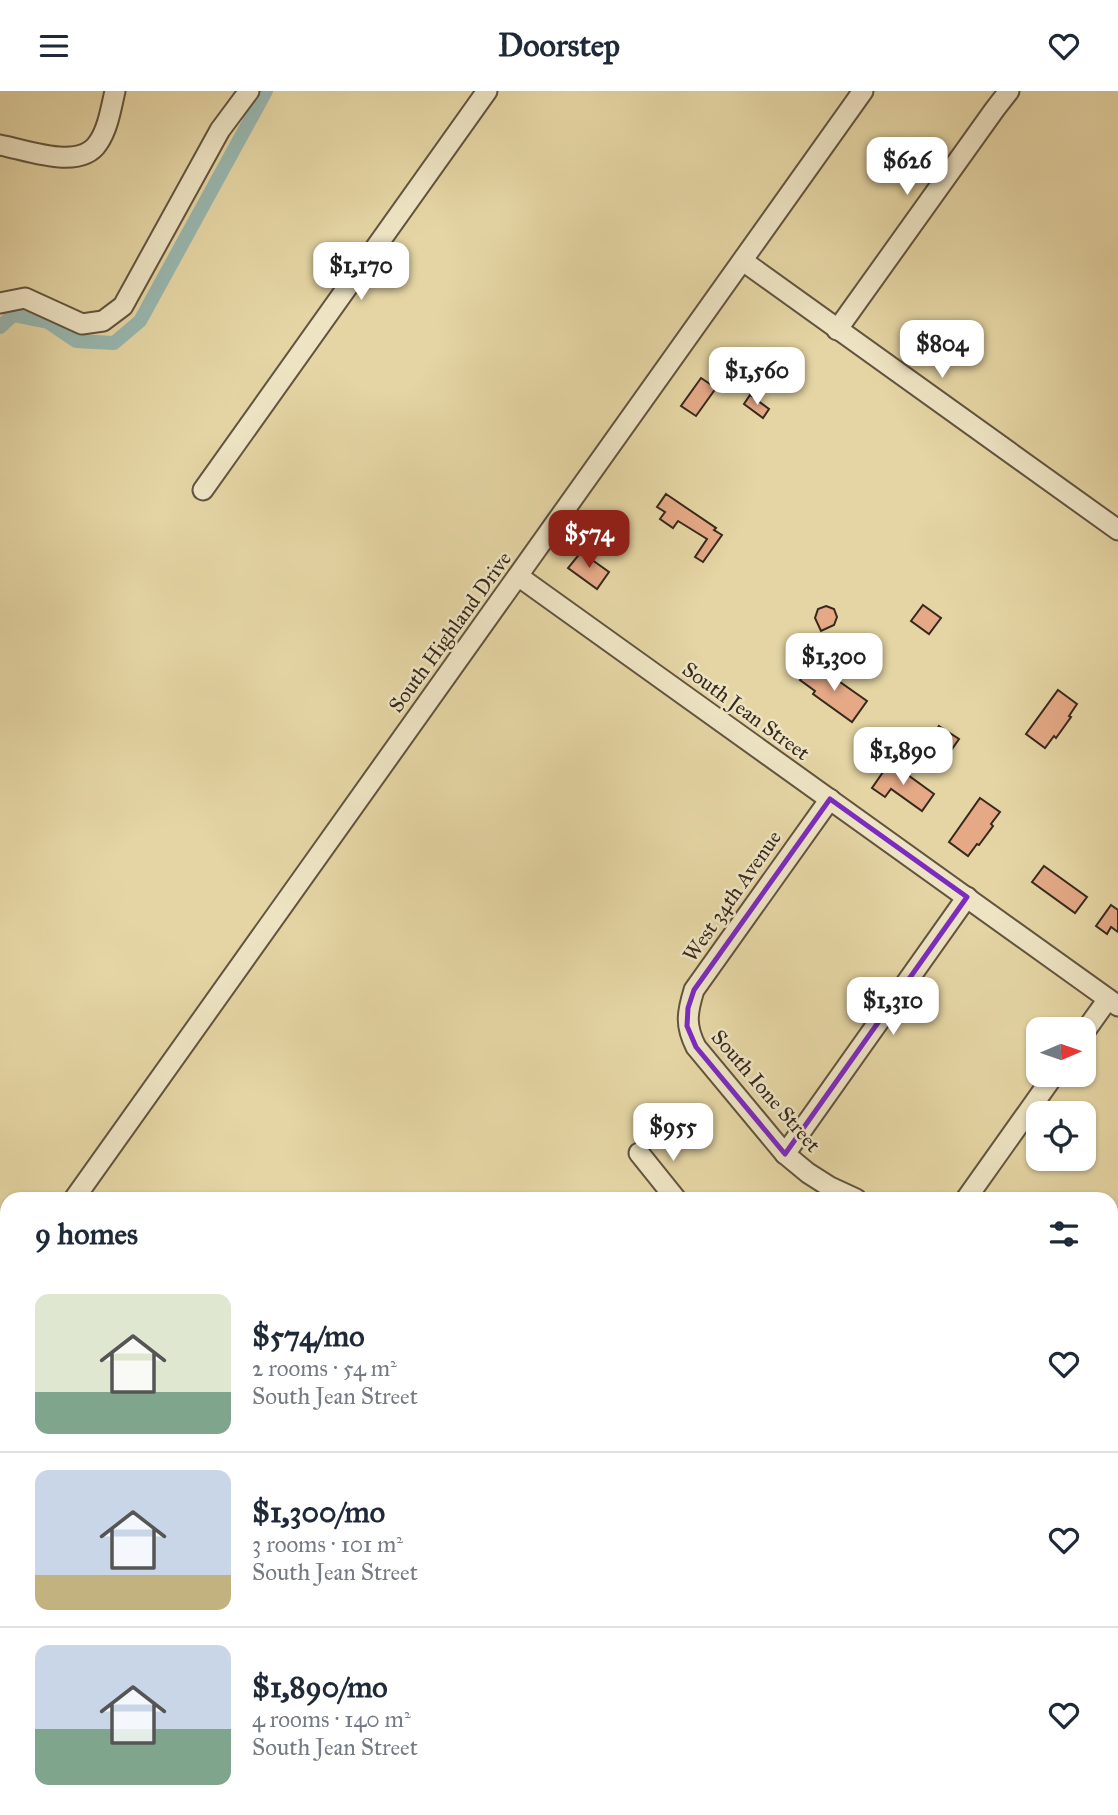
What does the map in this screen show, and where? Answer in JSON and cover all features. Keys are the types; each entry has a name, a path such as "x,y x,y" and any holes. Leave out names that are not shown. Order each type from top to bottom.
{"street":[{"path":"0,145 61,158 82,156 93,151 106,129 115,91"},
{"path":"0,303 25,298 82,324 103,321 123,306 220,130 249,91"},
{"path":"203,489 487,91"},
{"name":"South Highland Drive","path":"79,1192 863,91"},
{"path":"837,330 1009,91"},
{"path":"743,261 1118,530"},
{"name":"South Jean Street","path":"518,576 1113,1002"},
{"name":"West 34th Avenue","path":"687,1026 688,1008 694,990 830,799"},
{"path":"785,1154 967,897"},
{"path":"1096,1020 1113,1002"},
{"name":"South Ione Street","path":"687,1026 696,1047 785,1154 808,1173 841,1192"},
{"path":"971,1192 1045,1087"},
{"path":"639,1153 670,1192"}],"highlighted area":[{"path":"830,799 967,897 785,1154 696,1047 687,1026 688,1008 694,990"}],"building":[{"path":"701,378 716,388 696,416 681,406"},
{"path":"750,395 769,409 763,418 744,404"},
{"path":"666,494 716,528 714,530 722,535 703,562 695,557 707,539 678,521 673,528 660,519 665,512 657,507"},
{"path":"581,552 609,572 597,589 568,568"},
{"path":"923,605 941,618 929,634 911,621"},
{"path":"826,606 834,609 837,617 834,625 821,631 815,618 818,609"},
{"path":"813,663 867,701 852,722 813,694 815,691 800,680"},
{"path":"1058,690 1077,704 1056,738 1054,736 1045,748 1026,734"},
{"path":"939,726 959,739 945,759 926,746"},
{"path":"890,762 934,794 922,811 891,789 885,797 872,788"},
{"path":"980,798 1000,812 991,824 993,826 968,856 949,842"},
{"path":"1044,866 1087,897 1075,913 1032,882"},
{"path":"1111,905 1118,910 1118,932 1111,927 1107,934 1096,926"}],"waterway":[{"path":"0,327 13,315 48,322 76,341 114,343 140,321 266,91"}]}
